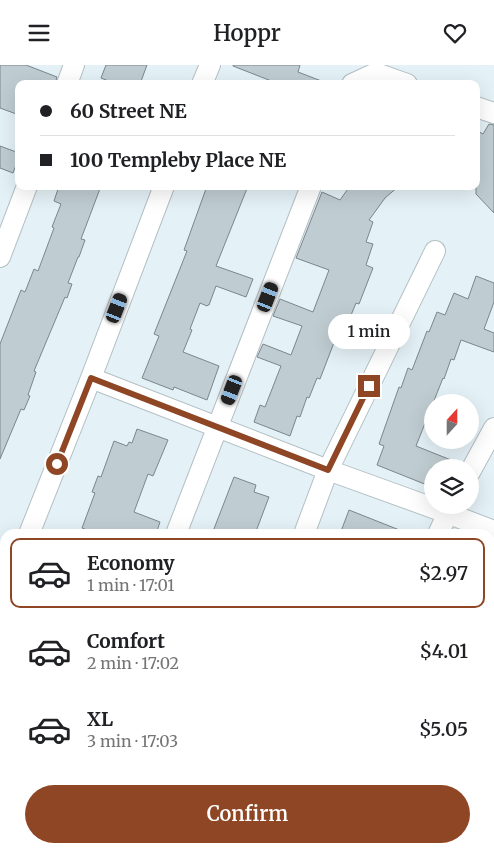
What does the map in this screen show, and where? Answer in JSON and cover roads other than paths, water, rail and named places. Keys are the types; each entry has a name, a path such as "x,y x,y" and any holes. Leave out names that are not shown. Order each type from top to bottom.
{"street":[{"path":"68,80 74,65"},
{"path":"204,80 210,65"},
{"path":"361,80 376,73 396,80"},
{"path":"480,108 494,113"},
{"path":"0,257 25,190"},
{"path":"31,529 162,190"},
{"path":"178,529 309,190"},
{"path":"306,529 328,470 435,251"},
{"path":"91,378 328,470 424,501"},
{"path":"477,459 494,428"},
{"path":"440,529 448,514"},
{"path":"460,514 490,529"}]}
